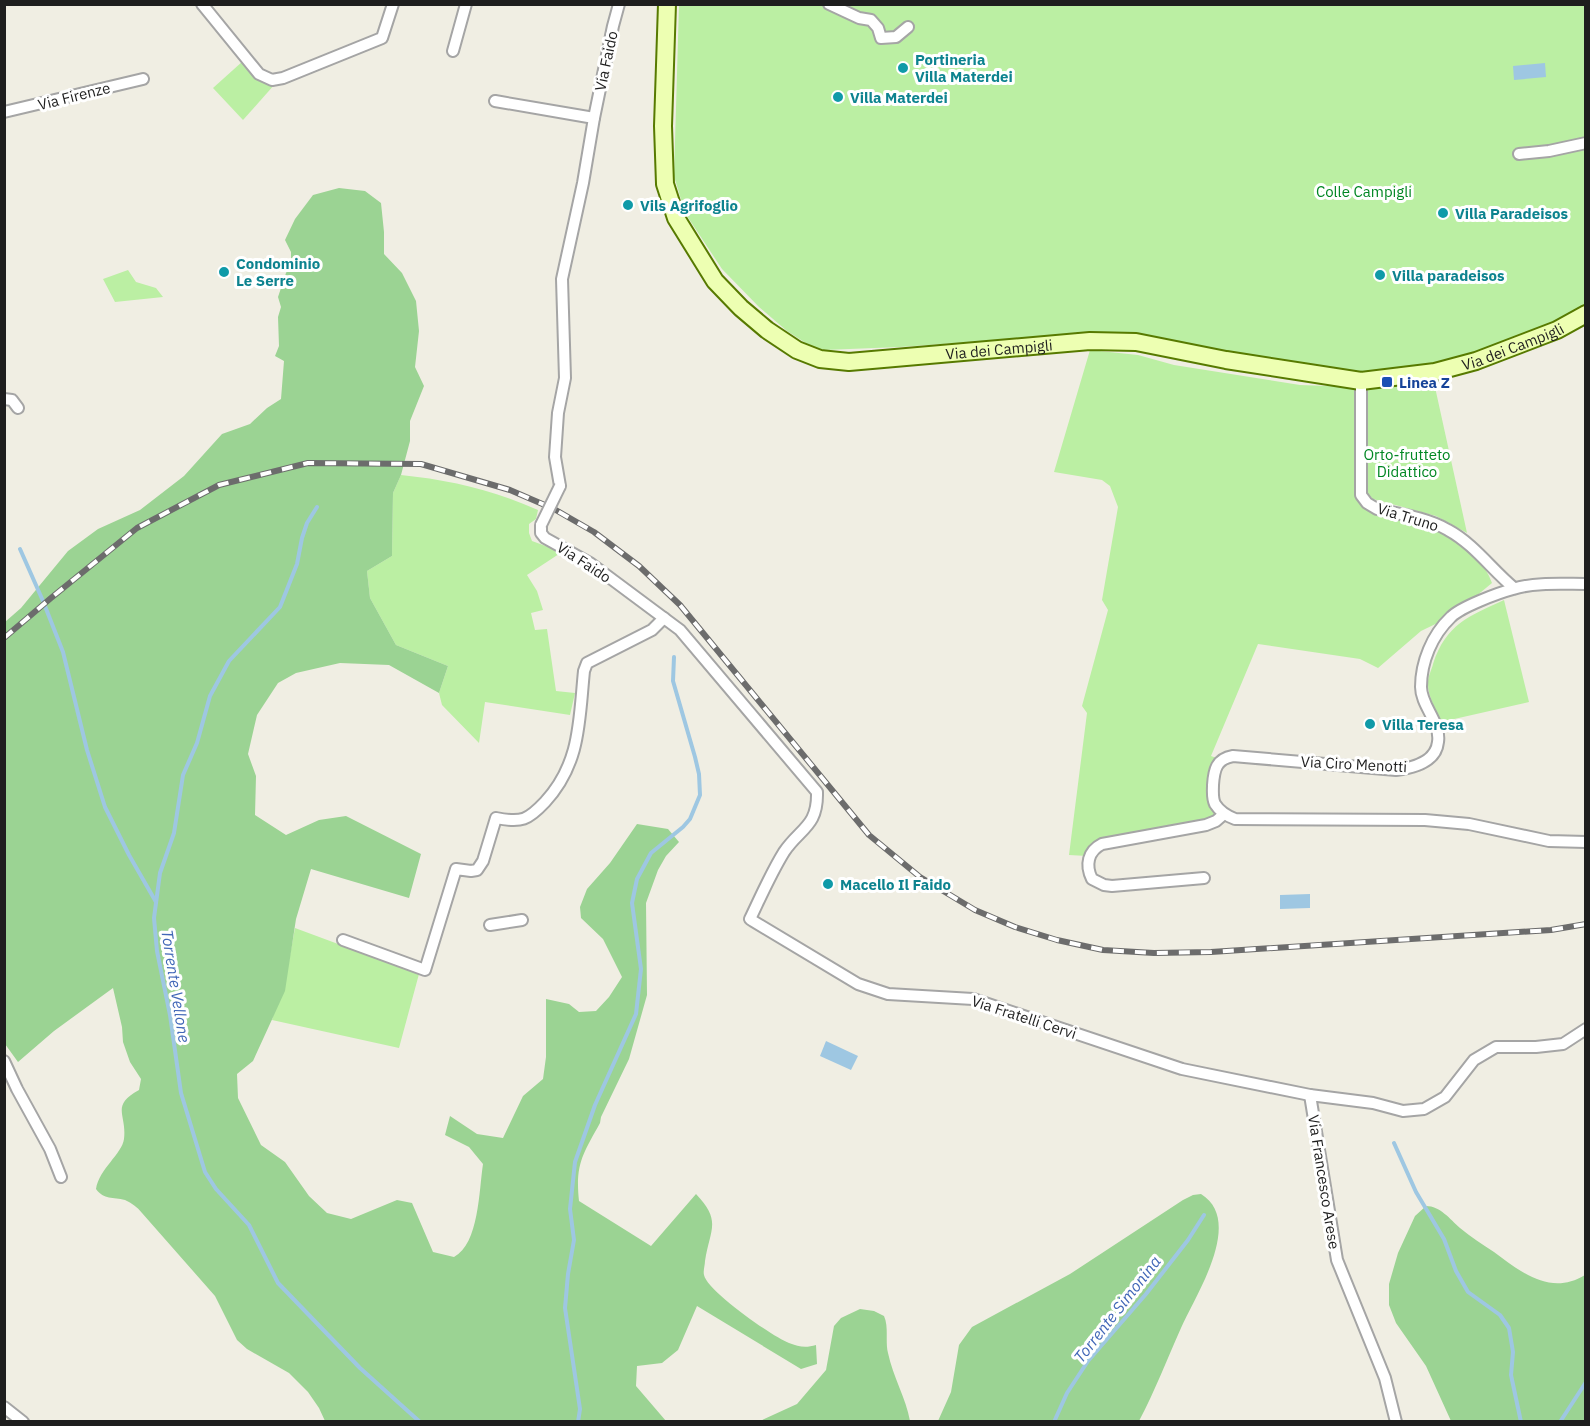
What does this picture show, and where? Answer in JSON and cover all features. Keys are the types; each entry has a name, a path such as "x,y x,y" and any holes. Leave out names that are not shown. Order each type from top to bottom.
{"street":[{"path":"202,4 259,74 272,80 284,78 382,38 393,4"},
{"path":"453,51 466,4"},
{"name":"Via Faido","path":"620,4 613,26 562,279 565,378 558,413 555,457 560,486 541,525 541,533 590,563 680,630 817,792 816,811 811,821 786,849 767,880 750,919"},
{"name":"Via dei Campigli","path":"667,4 663,126 665,184 676,218 715,281 767,330 797,350 820,360 849,362 1090,341 1137,342 1226,360 1361,381 1435,372 1476,361 1557,330 1586,314"},
{"path":"829,4 860,18 871,20 878,28 881,38 896,37 908,27"},
{"name":"Via Firenze","path":"4,112 143,79"},
{"path":"495,101 594,118"},
{"path":"1519,154 1550,151 1586,143"},
{"name":"Via Truno","path":"1361,381 1361,495 1367,503 1377,508 1447,529 1475,550 1496,573 1514,588"},
{"path":"4,399 12,400 18,408"},
{"name":"Via Ciro Menotti","path":"1224,814 1215,804 1213,796 1214,770 1217,764 1227,757 1244,756 1396,770 1413,768 1429,758 1437,749 1439,740 1437,728 1421,691 1421,670 1429,649 1452,616 1514,588 1586,584"},
{"path":"343,940 425,970 456,869 477,870 483,861 496,818 516,821 533,815 554,792 564,776 573,758 584,671 587,663 652,630 664,618"},
{"path":"1204,878 1112,886 1092,879 1088,865 1092,852 1102,844 1206,825 1216,821 1224,814 1235,819 1425,820 1469,824 1549,842 1586,842"},
{"name":"Via Fratelli Cervi","path":"750,919 858,984 875,991 901,995 973,999 1182,1069 1310,1095"},
{"path":"490,925 522,920"},
{"name":"Via Francesco Arese","path":"1396,1422 1386,1378 1337,1260 1310,1095 1373,1103 1403,1111 1424,1109 1445,1097 1474,1060 1496,1047 1563,1044 1586,1029"},
{"path":"4,1061 50,1149 61,1177"},
{"path":"4,1407 23,1422"}],"green space":[{"name":"Colle Campigli","path":"679,5 1585,5 1585,309 1474,357 1357,379 1088,334 900,347 824,350 812,347 787,331 759,307 722,269 685,213 674,176"},
{"path":"243,61 275,84 243,120 213,88"},
{"path":"339,188 365,191 381,203 384,254 402,273 416,301 419,331 415,367 424,386 410,421 410,441 401,475 393,493 392,556 367,571 370,598 396,645 448,666 439,693 389,665 340,663 296,673 278,683 257,715 248,754 256,776 255,815 286,835 319,820 346,816 421,854 409,898 311,869 296,919 285,991 253,1061 237,1074 238,1098 261,1145 285,1162 309,1196 327,1213 351,1219 397,1200 412,1203 433,1252 454,1257 469,1241 473,1229 483,1164 469,1147 445,1135 450,1116 477,1134 503,1138 523,1096 543,1079 546,1057 546,999 569,1004 579,1012 596,1011 609,997 622,977 603,939 581,918 580,907 587,889 610,863 637,824 668,829 679,842 666,856 658,870 646,903 647,995 629,1059 579,1168 579,1201 651,1246 696,1194 704,1203 712,1219 704,1272 708,1282 716,1292 742,1313 781,1339 799,1346 816,1345 817,1364 801,1369 697,1306 678,1350 662,1363 637,1366 636,1386 666,1421 325,1421 308,1392 289,1373 247,1349 237,1340 215,1296 138,1209 125,1200 106,1197 96,1189 101,1175 122,1145 124,1130 122,1106 139,1090 141,1079 130,1062 123,1042 113,988 54,1031 18,1062 5,1044 5,622 21,608 68,551 98,529 140,510 184,476 222,434 250,424 281,399 284,361 275,356 279,346 278,317 281,307 278,297 291,263 291,252 285,240 295,219 313,195"},
{"path":"128,270 136,282 156,288 163,297 115,302 103,279"},
{"path":"1090,350 1138,355 1174,365 1300,385 1356,387 1358,499 1415,520 1454,540 1483,566 1492,583 1452,616 1421,631 1378,668 1360,659 1258,644 1211,756 1222,760 1213,796 1224,814 1216,821 1102,844 1087,856 1069,855 1087,713 1082,706 1108,610 1102,600 1118,507 1110,486 1102,480 1054,472"},
{"name":"Orto-frutteto Didattico","path":"1433,378 1467,533 1436,516 1373,499 1364,490 1362,386"},
{"path":"401,475 471,487 538,510 536,519 529,524 532,541 562,552 527,575 537,591 543,610 531,613 535,630 547,629 556,691 575,693 570,715 485,702 479,743 442,705 439,693 448,666 396,645 370,598 367,571 392,556 393,493"},
{"path":"1504,600 1529,702 1441,722 1428,687 1438,650 1460,623"},
{"path":"295,928 419,974 399,1048 272,1020 288,966"},
{"path":"1201,1194 1213,1206 1218,1222 1218,1240 1213,1259 1139,1421 938,1421 951,1392 959,1345 972,1327 1070,1274 1183,1200"},
{"path":"1426,1206 1440,1211 1472,1237 1515,1267 1537,1279 1560,1283 1585,1275 1585,1421 1451,1421 1426,1366 1396,1323 1389,1305 1389,1284 1398,1253 1415,1216"},
{"path":"860,1309 874,1311 884,1316 888,1353 910,1421 760,1421 797,1404 826,1370 834,1326 841,1318"}],"water":[{"path":"1545,63 1546,77 1514,80 1513,66"},
{"path":"1310,894 1310,908 1280,909 1280,895"},
{"path":"826,1041 858,1056 851,1070 820,1056"}],"waterway":[{"name":"Torrente Vellone","path":"317,507 307,523 297,564 280,607 229,661 210,696 197,743 183,775 174,833 160,873 154,918 157,951 170,1015 181,1093 205,1172 216,1189 249,1225 278,1283 360,1368 420,1422"},
{"path":"20,549 63,652 87,750 105,807 156,902"},
{"path":"578,1422 580,1409 565,1308 574,1240 570,1209 575,1162 595,1105 636,1014 641,969 632,903 637,879 651,853 690,819 700,795 695,757 673,681 674,657"},
{"path":"1394,1143 1416,1192 1444,1239 1456,1271 1468,1292 1500,1315 1509,1328 1513,1352 1511,1375 1521,1422"},
{"name":"Torrente Simonina","path":"1054,1422 1067,1393 1088,1361 1146,1294 1188,1240 1204,1215"},
{"path":"1560,1422 1586,1382"}],"railway":[{"path":"4,638 137,528 219,485 308,463 421,464 510,490 554,509 594,532 639,566 680,605 869,835 920,877 975,910 1015,927 1057,940 1103,950 1154,953 1211,952 1551,930 1586,924"}],"place":[{"name":"Portineria Villa Materdei","path":"903,68"},
{"name":"Villa Materdei","path":"838,97"},
{"name":"Vils Agrifoglio","path":"628,205"},
{"name":"Villa Paradeisos","path":"1443,213"},
{"name":"Condominio Le Serre","path":"224,272"},
{"name":"Villa paradeisos","path":"1380,275"},
{"name":"Linea Z","path":"1387,382"},
{"name":"Villa Teresa","path":"1370,724"},
{"name":"Macello Il Faido","path":"828,884"}]}
